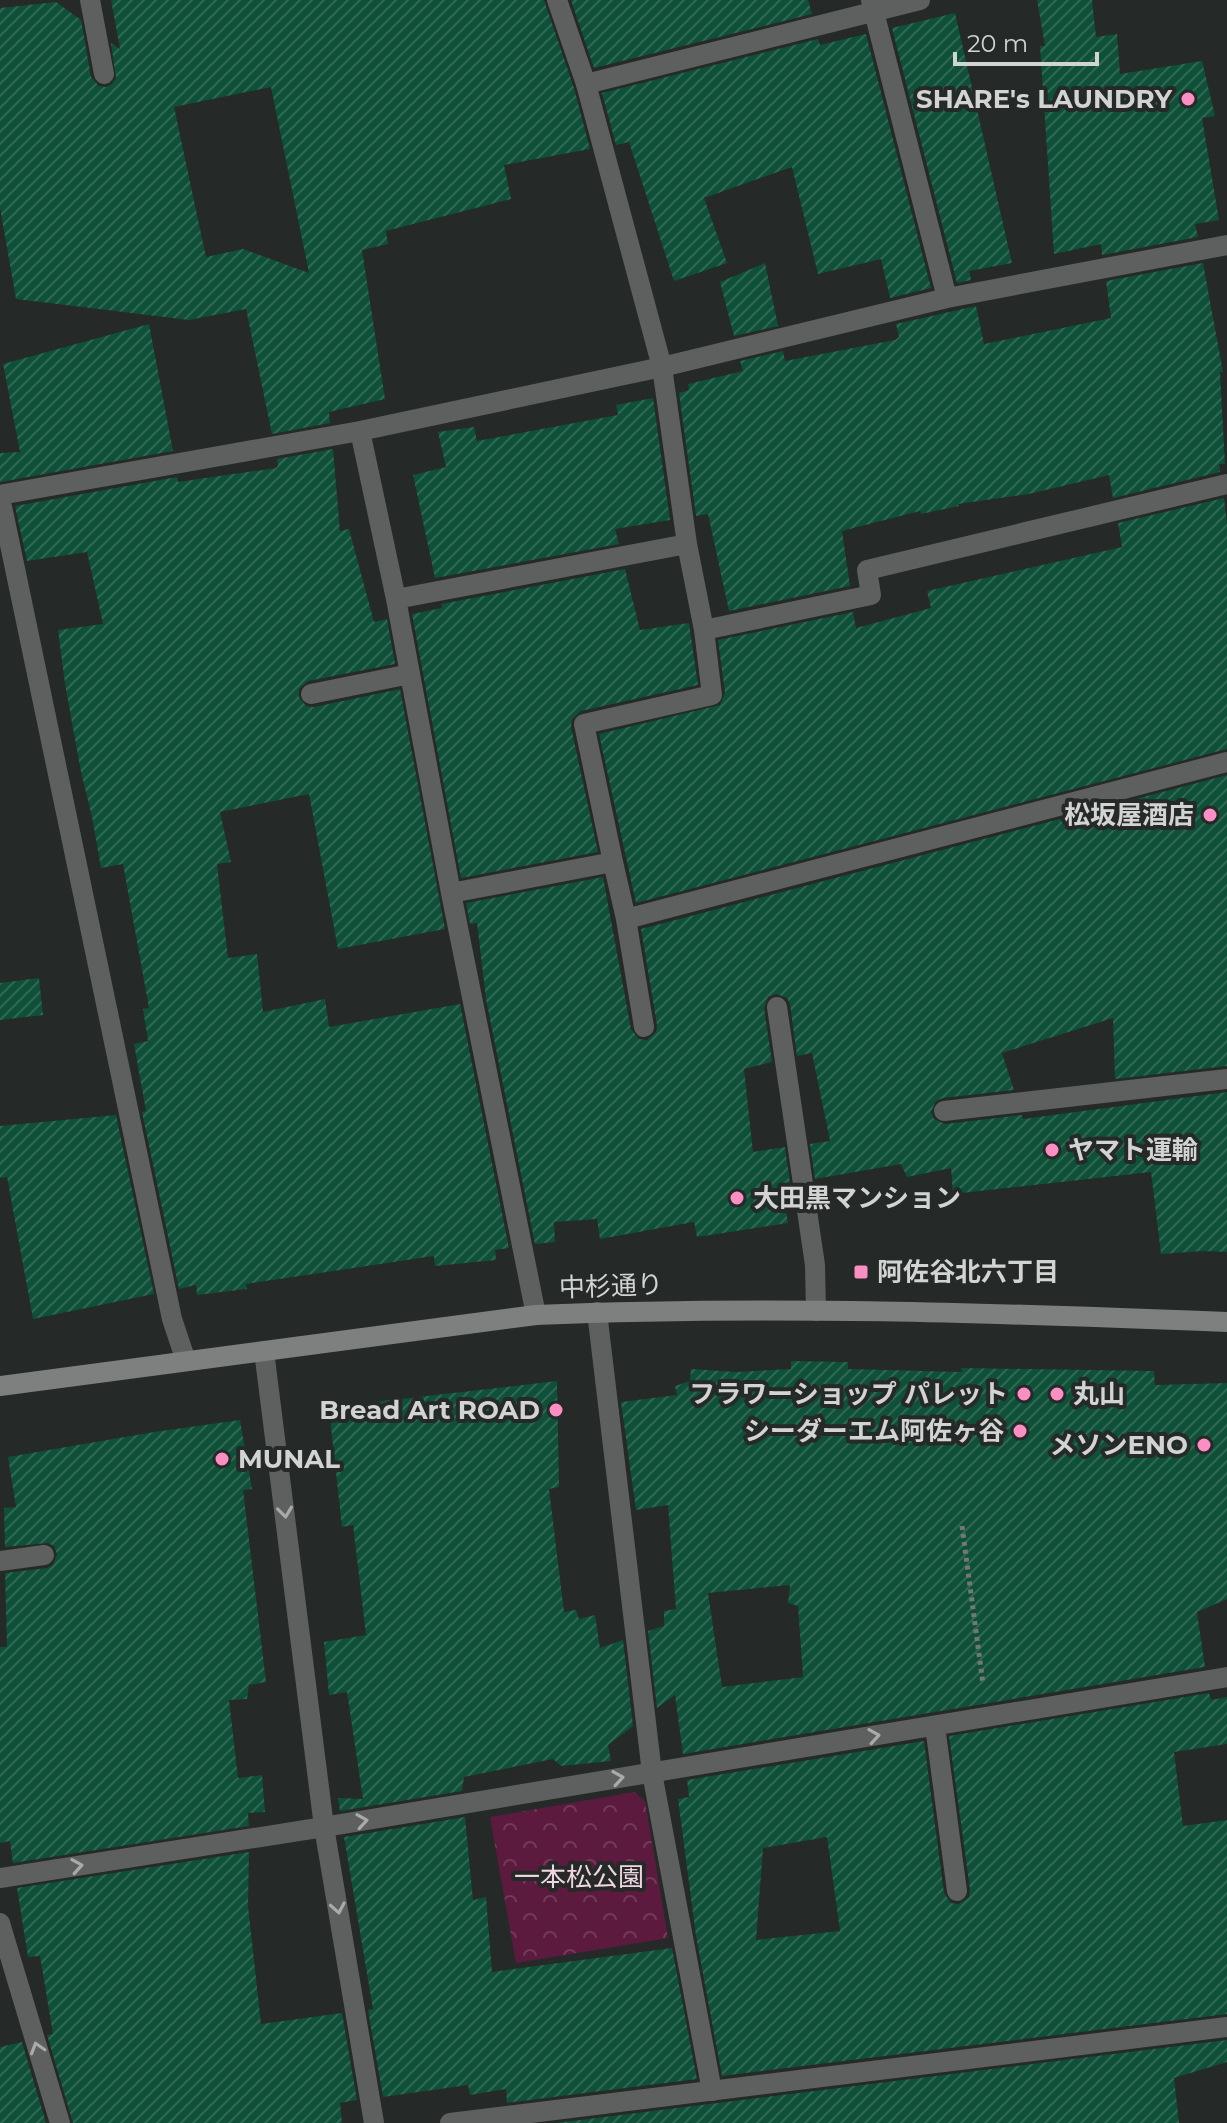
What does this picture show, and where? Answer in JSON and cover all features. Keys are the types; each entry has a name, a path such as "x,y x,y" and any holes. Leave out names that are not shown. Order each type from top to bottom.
{"main road":[{"name":"中杉通り","path":"0,1386 536,1315 917,1310 1227,1322"}],"street":[{"path":"90,0 104,74"},
{"path":"557,0 586,84 662,367 712,695 584,724 626,919 644,1027"},
{"path":"586,84 873,5 920,0"},
{"path":"873,5 947,298"},
{"path":"186,1361 172,1319 0,496 360,431 662,367 947,298 1227,245"},
{"path":"360,431 396,599 451,893 536,1315"},
{"path":"704,630 871,595 867,570 1227,484"},
{"path":"396,599 687,544"},
{"path":"311,694 410,674"},
{"path":"626,919 1227,762"},
{"path":"451,893 613,862"},
{"path":"777,1007 815,1265 816,1311"},
{"path":"944,1111 1227,1079"},
{"path":"597,1312 652,1773 712,2091"},
{"path":"264,1351 324,1827 374,2123"},
{"path":"0,1561 44,1555"},
{"path":"0,1878 1227,1677"},
{"path":"935,1726 957,1891"},
{"path":"0,1923 60,2123"},
{"path":"450,2123 1227,2027"}],"path":[{"path":"962,1526 988,1717"}],"green space":[{"name":"一本松公園","path":"634,1792 645,1801 668,1938 516,1963 490,1817"}],"building":[{"path":"111,0 544,0 574,88 590,149 504,165 511,199 386,231 388,244 362,250 385,399 329,412 330,423 272,434 246,309 189,320 16,299 0,208 0,8 56,2 81,20 91,77 99,86 106,87 116,78 111,43 120,49","holes":["271,87 309,273 243,249 206,257 174,107"]},
{"path":"571,0 808,0 812,14 594,68"},
{"path":"1037,0 1092,0 1096,37 1117,34 1120,74 1202,61 1215,116 1202,118 1219,220 1195,224 1198,237 1102,255 1101,244 1054,254 1040,46 1045,46"},
{"path":"955,13 1012,263 969,271 971,280 957,283 892,28"},
{"path":"866,34 931,288 890,298 881,259 818,274 792,167 704,198 727,263 674,281 629,142 616,145 602,93 818,39 820,45"},
{"path":"765,263 778,326 734,336 720,282"},
{"path":"1203,263 1223,372 1220,372 1225,464 1219,464 1220,472 1113,498 1109,475 1029,494 958,504 921,514 920,511 842,531 850,586 729,611 708,514 696,516 679,393 689,390 688,384 743,371 740,361 783,351 785,361 895,340 899,337 896,324 976,306 984,344 1111,318 1106,281"},
{"path":"149,324 173,451 0,482 0,453 20,452 3,364"},
{"path":"653,398 670,520 615,529 619,544 435,578 413,475 446,467 438,432 474,427 477,441 618,415 616,405"},
{"path":"333,449 340,531 349,529 374,622 387,619 395,664 308,681 299,689 299,697 306,706 314,707 400,689 445,929 338,949 309,794 220,812 231,862 217,864 228,958 257,954 263,1012 325,999 329,1027 460,1004 509,1248 495,1250 496,1260 435,1266 434,1256 246,1284 247,1289 197,1295 196,1285 179,1289 142,1112 146,1111 134,1044 148,1041 143,1009 149,1008 123,864 101,868 65,684 58,630 103,624 87,552 27,561 15,506 177,477 178,482 276,468 277,459"},
{"path":"1224,498 1227,524 1227,749 636,903 599,734 720,705 725,693 718,640 853,612 856,628 931,608 927,591 1122,547 1118,523"},
{"path":"625,569 640,630 689,623 698,685 581,711 572,719 571,727 598,852 461,878 412,614 442,608 441,604"},
{"path":"1227,775 1227,1066 1115,1079 1113,1018 1002,1053 1014,1090 943,1098 936,1101 931,1112 934,1119 945,1124 1022,1115 1023,1119 1227,1092 1227,1252 1161,1254 1151,1172 953,1194 951,1168 907,1177 901,1164 815,1179 810,1144 830,1141 812,1053 797,1056 790,1004 787,998 776,994 768,997 764,1008 772,1062 744,1069 753,1152 785,1147 790,1183 782,1185 788,1223 697,1237 694,1222 600,1239 597,1219 554,1222 555,1242 535,1244 486,999 477,923 470,924 466,903 603,877 631,1029 639,1039 647,1040 656,1032 657,1025 641,929"},
{"path":"39,978 43,1015 0,1020 0,983"},
{"path":"116,1115 154,1294 33,1319 7,1177 0,1178 0,1126"},
{"path":"791,1361 848,1362 848,1369 1154,1371 1155,1385 1227,1383 1227,1599 1197,1612 1205,1667 683,1754 675,1695 657,1708 648,1631 664,1626 664,1611 676,1609 668,1505 636,1510 621,1402 677,1395 675,1386 690,1381 691,1369 736,1372 791,1369","holes":["790,1585 788,1603 798,1606 803,1677 722,1687 708,1593"]},
{"path":"557,1381 559,1487 549,1489 564,1612 576,1610 579,1619 595,1615 600,1648 623,1640 633,1726 608,1745 611,1761 561,1766 553,1759 464,1777 462,1791 340,1811 338,1798 363,1799 347,1692 329,1695 324,1642 366,1635 353,1525 342,1527 330,1418 358,1414 357,1404"},
{"path":"240,1420 252,1489 243,1490 266,1682 249,1685 247,1699 229,1700 238,1778 262,1775 265,1812 248,1813 249,1826 13,1863 10,1841 0,1843 0,1647 7,1647 5,1573 47,1568 53,1565 57,1554 54,1546 48,1543 5,1547 4,1508 16,1507 8,1457"},
{"path":"1209,1693 1211,1700 1227,1697 1227,1744 1174,1752 1183,1826 1227,1820 1227,2014 722,2076 696,1936 678,1799 689,1797 687,1780 924,1741 944,1893 951,1903 959,1904 969,1897 970,1889 949,1736","holes":["827,1837 840,1931 756,1940 763,1848"]},
{"path":"465,1817 473,1900 486,1897 492,1972 672,1948 697,2079 507,2103 506,2089 470,2095 468,2085 383,2097 368,2010 373,2009 344,1837"},
{"path":"249,1852 248,1906 261,2024 342,2013 357,2100 340,2103 342,2123 73,2123 47,2035 53,2034 40,1956 28,1957 17,1888"},
{"path":"1227,2040 1227,2062 1174,2078 1179,2123 556,2123"},
{"path":"22,2042 46,2123 0,2123 0,2047"}],"place":[{"name":"SHARE's LAUNDRY","path":"1188,99"},
{"name":"松坂屋酒店","path":"1210,815"},
{"name":"ヤマト運輸","path":"1052,1150"},
{"name":"大田黒マンション","path":"737,1198"},
{"name":"阿佐谷北六丁目","path":"861,1272"},
{"name":"フラワーショップ パレット","path":"1024,1394"},
{"name":"丸山","path":"1057,1394"},
{"name":"Bread Art ROAD","path":"556,1410"},
{"name":"シーダーエム阿佐ヶ谷","path":"1020,1431"},
{"name":"メソンENO","path":"1204,1445"},
{"name":"MUNAL","path":"222,1459"}]}
